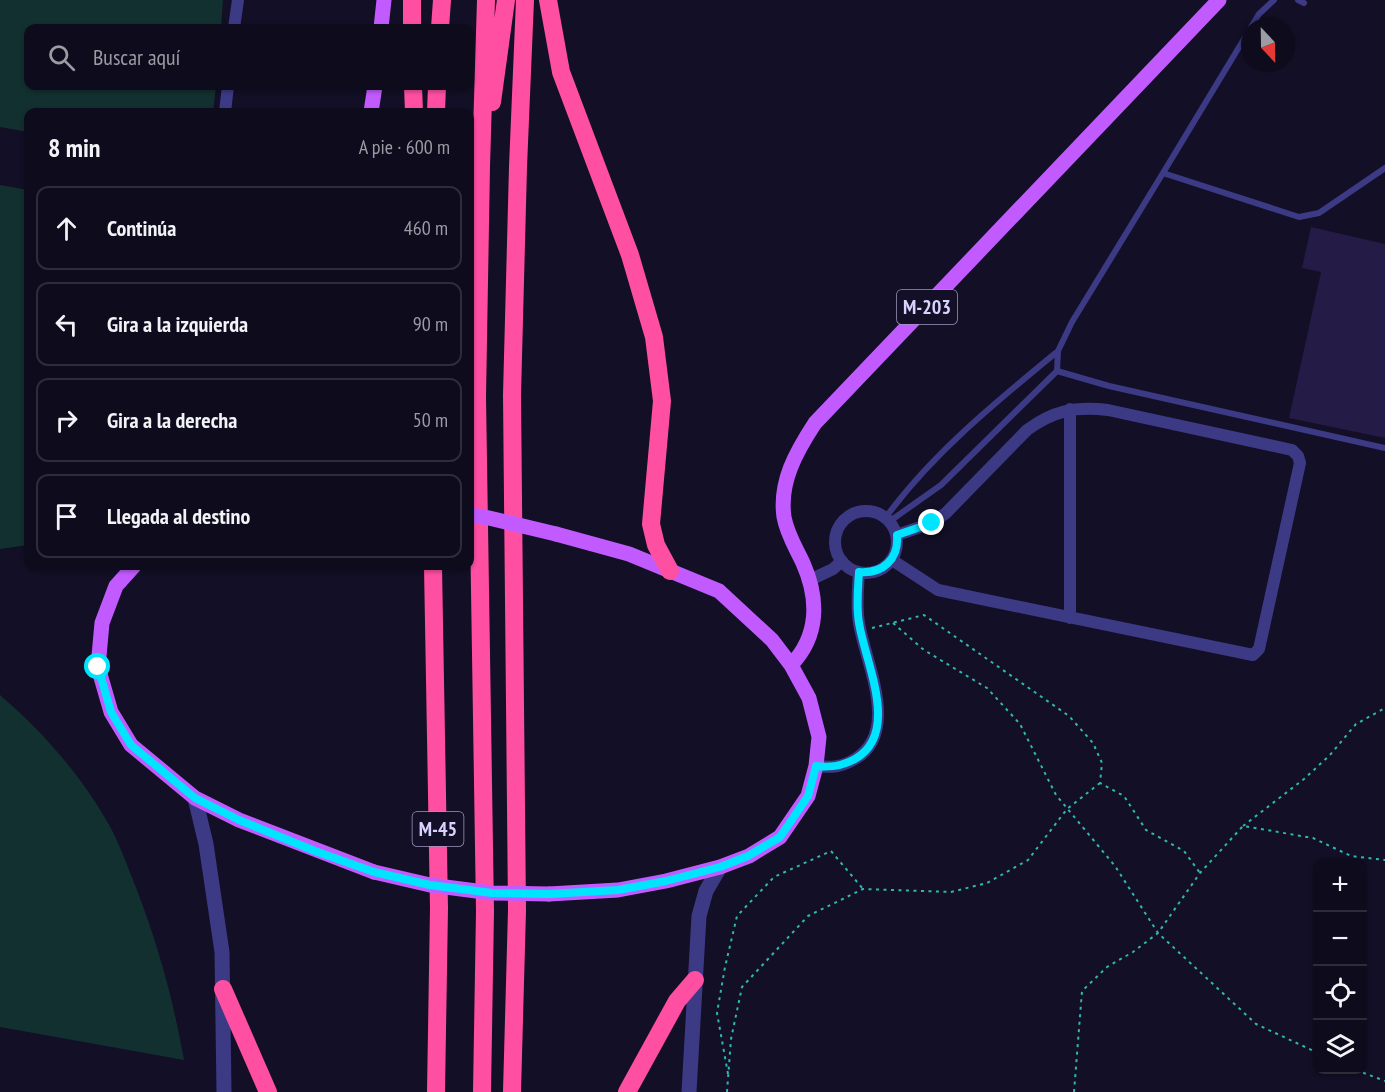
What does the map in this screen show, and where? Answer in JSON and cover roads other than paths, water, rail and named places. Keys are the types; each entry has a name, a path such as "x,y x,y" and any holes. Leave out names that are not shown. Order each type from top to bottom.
{"highway":[{"path":"412,0 412,24"},
{"path":"440,24 442,0"},
{"name":"M-45","path":"482,1092 485,911 477,397 486,0"},
{"path":"481,166 506,0"},
{"path":"512,1092 517,910 512,395 525,0"},
{"path":"548,0 561,72 630,255 654,337 662,401 651,524 656,545 670,571"},
{"path":"413,90 414,108"},
{"path":"436,108 437,90"},
{"name":"M-45","path":"433,570 439,908 436,1092"},
{"path":"627,1092 676,1001 695,980"},
{"path":"223,989 268,1092"}],"main road":[{"path":"381,24 384,0"},
{"name":"M-203","path":"791,665 801,654 810,638 814,608 810,580 789,535 784,516 783,497 787,477 797,451 815,423 1219,0"},
{"path":"372,108 374,90"},
{"path":"130,570 116,586 102,623 98,667 111,712 131,745 195,798 239,820 374,872 430,885 492,893 549,894 618,890 666,881 720,867 748,856 780,837 808,796 816,766 819,737 809,698 791,665 772,640 719,591 629,554 556,534 474,516"}],"street":[{"path":"235,24 238,0"},
{"path":"225,108 228,90"},
{"path":"892,560 938,590 1253,655 1259,650 1300,463 1298,456 1292,450 1107,410 1088,407 1070,409 1038,422 1027,430 946,513 932,523 897,535"},
{"path":"1070,409 1070,618"},
{"path":"857,512 877,513 888,519 897,535 896,552 892,560 877,571 859,572 849,568 837,553 836,533 848,517 857,512"},
{"path":"810,580 833,569 842,561"},
{"path":"816,766 830,768 858,757 872,744 879,725 879,710 857,608 859,572"},
{"path":"195,798 206,844 222,952 224,1092"},
{"path":"689,1092 699,916 706,891 720,867"}],"lane":[{"path":"1257,18 1274,0"},
{"path":"888,519 942,485 1057,371 1058,351 1072,322 1241,44"},
{"path":"1163,173 1299,217 1319,213 1385,168"},
{"path":"888,519 903,494 976,420 1058,351"},
{"path":"1057,371 1109,386 1385,448"}]}
